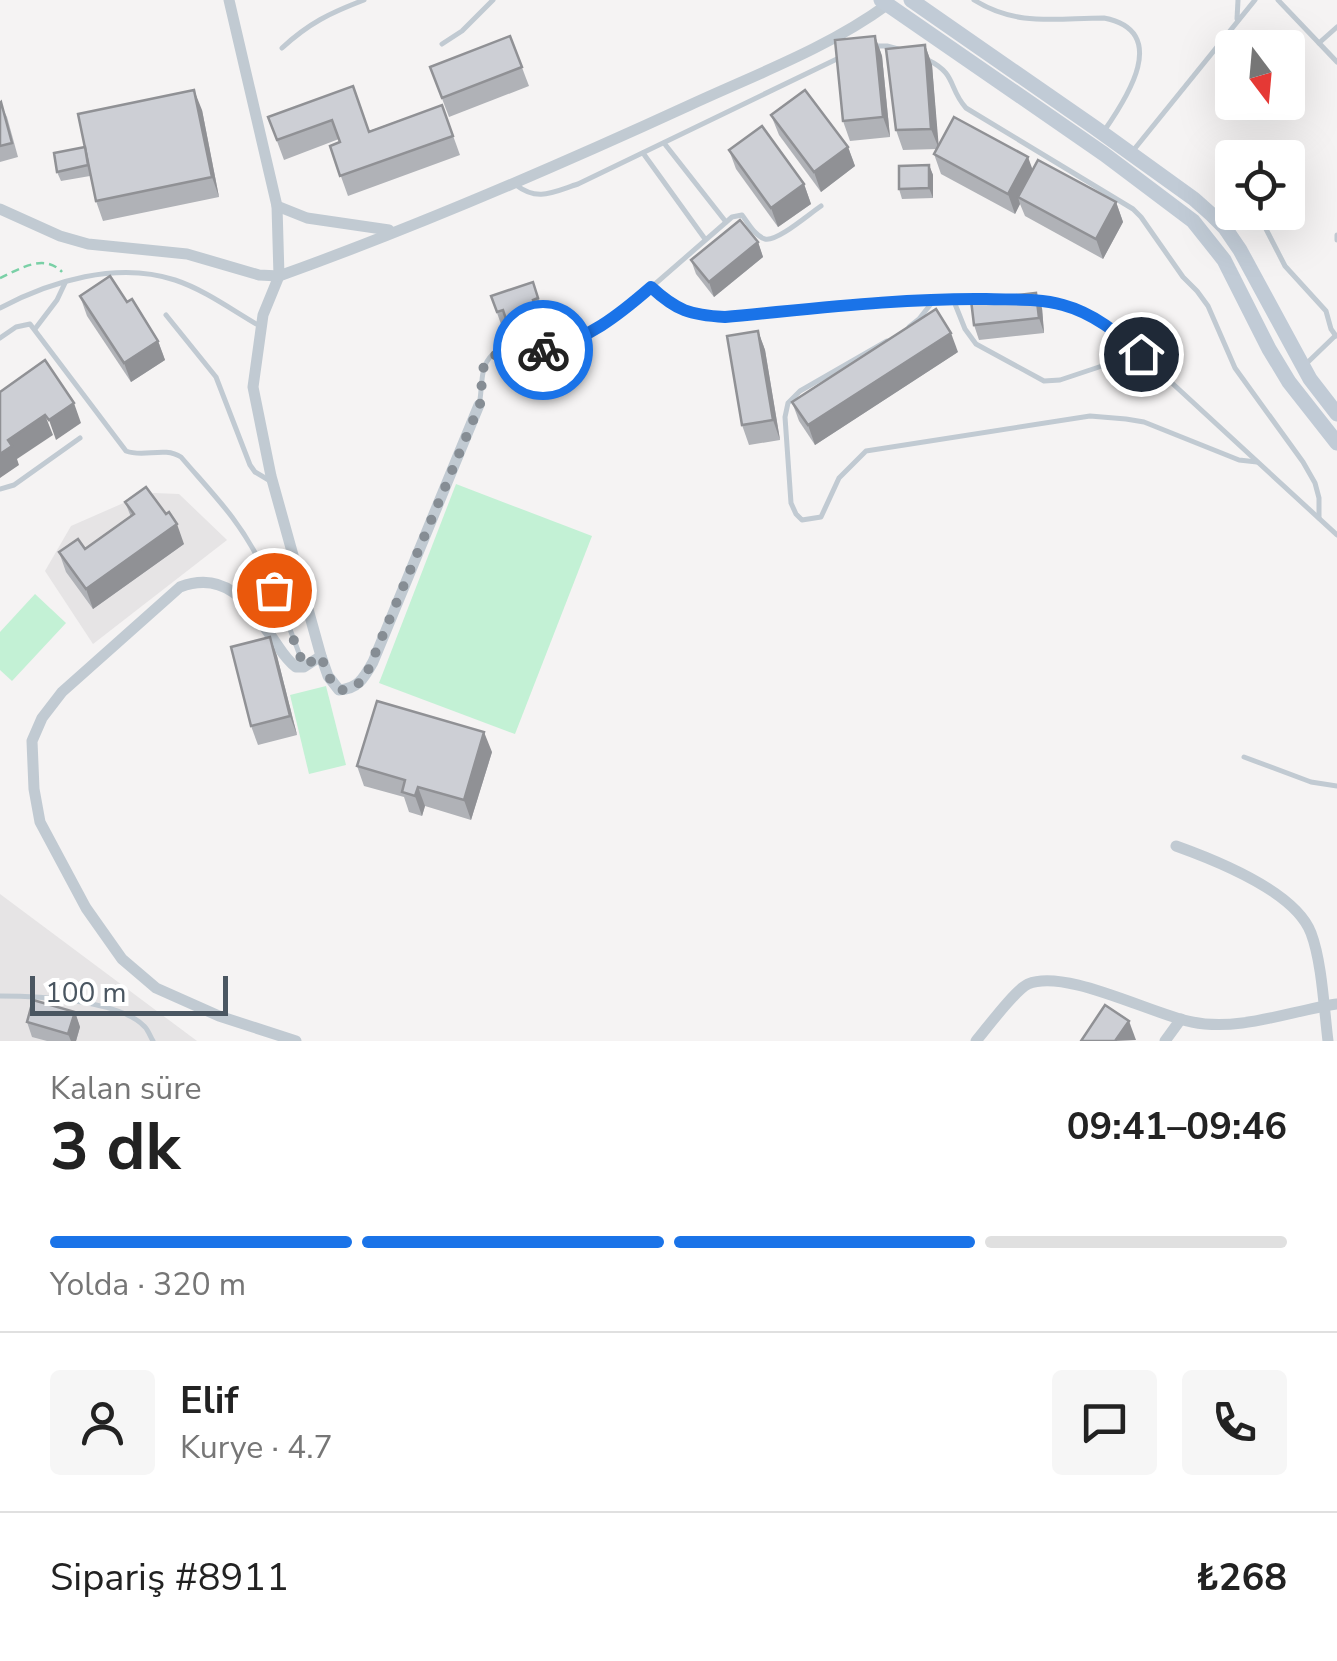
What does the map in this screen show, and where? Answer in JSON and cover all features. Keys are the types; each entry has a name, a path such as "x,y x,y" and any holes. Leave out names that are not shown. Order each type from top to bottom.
{"main road":[{"path":"910,0 1126,160 1194,199 1225,228 1303,367 1337,414"},
{"path":"884,2 1097,139"},
{"path":"1126,160 1208,237 1288,382 1337,444"}],"street":[{"path":"229,0 277,206 279,276 261,327 252,387 272,483 321,656 328,676 339,690 348,690 364,680 480,404"},
{"path":"0,208 60,236 88,244 188,254 259,275 279,276 455,208 603,144 838,37 884,2"},
{"path":"277,206 308,218 393,231"},
{"path":"296,1041 219,1016 156,988 122,959 86,908 40,822 32,740 42,718 62,692 180,587 196,581 220,583 233,592 296,668 321,656"},
{"path":"1176,846 1217,861 1292,907 1311,932 1330,1005 1328,1041"},
{"path":"976,1041 1024,985 1046,979 1193,1022 1256,1020 1330,1005"},
{"path":"1165,1041 1181,1018"}],"lane":[{"path":"282,48 326,14 364,0"},
{"path":"442,44 462,31 493,0"},
{"path":"974,0 999,14 1022,19 1104,18 1129,28 1140,50 1139,66 1119,110 1097,139"},
{"path":"1237,22 1238,0"},
{"path":"1126,160 1255,0"},
{"path":"1278,0 1337,62"},
{"path":"1319,43 1337,26"},
{"path":"874,46 899,49"},
{"path":"513,183 535,196 578,184 845,54"},
{"path":"916,55 933,62 952,78 966,108 1141,217 1182,277 1208,306 1236,368 1303,462 1315,483 1319,518"},
{"path":"664,142 726,222"},
{"path":"643,153 705,239"},
{"path":"480,404 483,370 492,355 550,348 590,332 624,311 732,217 742,216 760,237 772,238 821,206"},
{"path":"1267,230 1285,266 1326,312 1336,335 1303,367"},
{"path":"0,308 29,293 88,276 146,274 174,280 204,293 261,327"},
{"path":"35,329 67,282"},
{"path":"651,287 690,314 725,317 934,300 991,300"},
{"path":"953,299 976,344 1044,381 1066,379 1141,354"},
{"path":"904,331 934,300"},
{"path":"1030,300 1064,305 1112,330 1337,535"},
{"path":"166,316 216,377 250,464 272,483"},
{"path":"0,338 16,327 30,324 126,451 173,452 181,458 232,517 274,590 304,666"},
{"path":"888,340 810,384 788,404 788,482 791,503 802,520 822,516 839,478 866,450 1090,416 1144,422 1239,460 1258,462"},
{"path":"0,490 14,485 80,438"},
{"path":"1244,757 1312,782 1337,786"},
{"path":"0,996 56,997 122,1013 145,1027 153,1041"}],"path":[{"path":"0,278 30,264 50,263 67,282"}],"shaded area":[{"path":"154,493 179,494 227,540 93,644 45,571 71,526"},
{"path":"0,894 197,1041 0,1041"}],"green space":[{"path":"456,484 592,536 515,734 379,683"},
{"path":"35,594 66,623 12,681 0,670 0,632"},
{"path":"326,686 346,765 309,774 290,695"}],"building":[{"path":"510,36 522,67 442,98 430,67"},
{"path":"875,36 883,117 843,121 835,40"},
{"path":"925,45 931,129 896,130 886,49"},
{"path":"353,86 369,132 442,105 453,136 340,176 330,146 340,142 332,120 277,140 268,117"},
{"path":"194,90 212,177 96,201 78,114"},
{"path":"805,90 848,147 814,172 771,115"},
{"path":"0,103 12,143 0,146"},
{"path":"954,117 1028,157 1008,194 934,154"},
{"path":"762,126 804,184 771,208 729,150"},
{"path":"85,147 88,165 57,172 54,153"},
{"path":"1038,160 1116,202 1096,239 1018,197"},
{"path":"929,165 929,188 899,189 899,166"},
{"path":"740,220 758,242 709,282 691,260"},
{"path":"110,276 127,302 132,299 158,341 124,363 80,296"},
{"path":"533,282 538,298 533,300 536,309 506,319 503,310 497,312 491,296"},
{"path":"1036,293 1039,318 974,325 971,300"},
{"path":"936,309 951,333 808,425 792,402"},
{"path":"758,331 773,420 742,425 727,336"},
{"path":"45,360 74,403 49,420 45,415 8,440 12,446 0,454 0,392"},
{"path":"146,487 177,524 86,589 59,552 78,539 85,549 134,514 125,502"},
{"path":"270,637 290,716 251,726 231,647"},
{"path":"377,701 484,732 464,800 418,787 415,796 402,792 405,780 357,766"},
{"path":"33,1000 75,1012 68,1034 27,1022"},
{"path":"1105,1005 1129,1021 1115,1041 1081,1041"}],"way so far":[{"path":"274,590 304,666 321,656 328,676 339,690 348,690 364,680 480,404 486,361 501,352 543,350"}],"route":[{"path":"543,350 590,332 624,311 651,287 690,314 725,317 953,299 1046,302 1064,305 1102,322 1141,354"}]}
